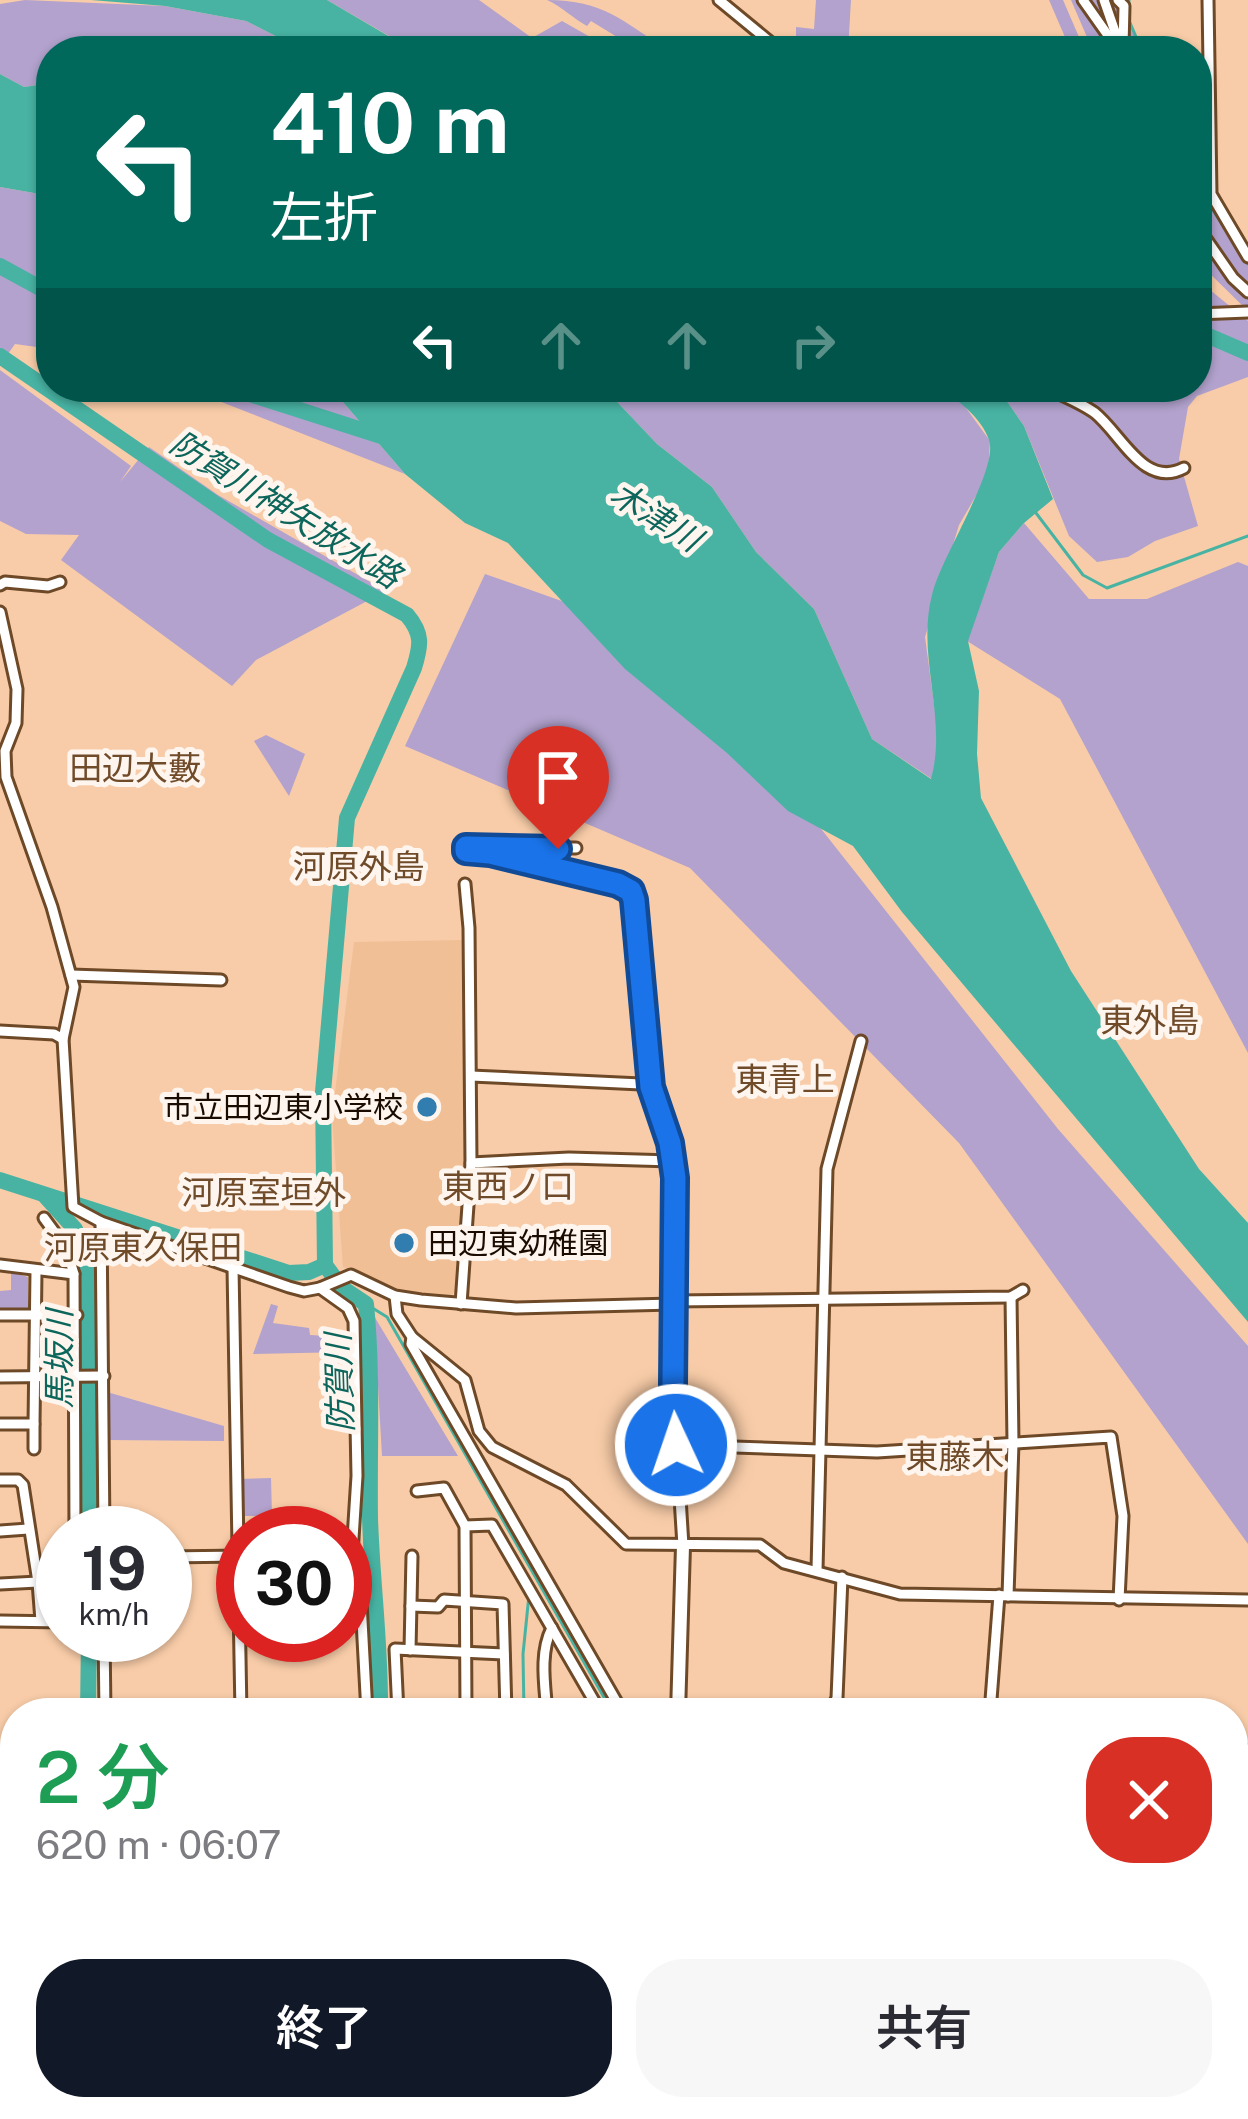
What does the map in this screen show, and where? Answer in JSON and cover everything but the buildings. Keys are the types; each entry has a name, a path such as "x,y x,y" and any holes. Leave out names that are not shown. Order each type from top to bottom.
{"street":[{"path":"718,0 762,36"},
{"path":"1083,0 1110,36"},
{"path":"1104,0 1116,36"},
{"path":"1118,0 1124,6 1122,36"},
{"path":"1208,0 1209,36"},
{"path":"1212,196 1248,257"},
{"path":"1212,248 1248,292"},
{"path":"1212,314 1248,313"},
{"path":"1073,402 1094,413 1151,471 1173,474 1184,468"},
{"path":"0,585 60,582"},
{"path":"0,611 17,689 16,723 5,751 6,777 71,975 73,1004 63,1039 73,1207 100,1222 304,1291 346,1277 360,1278 395,1296 516,1308 1012,1297 1023,1290"},
{"path":"576,848 466,847 466,851 590,876 631,891 651,1087 673,1161 676,1445 683,1546 678,1698"},
{"path":"461,1304 471,1163 464,884"},
{"path":"71,975 221,980"},
{"path":"0,1031 54,1034 63,1039"},
{"path":"817,1570 826,1169 861,1041"},
{"path":"471,1076 651,1087"},
{"path":"471,1163 569,1158 673,1161"},
{"path":"44,1218 58,1228 74,1274 80,1377 76,1506"},
{"path":"100,1222 103,1506"},
{"path":"0,1265 74,1274"},
{"path":"233,1268 239,1506"},
{"path":"34,1449 36,1271"},
{"path":"323,1286 348,1308 354,1321 354,1506"},
{"path":"395,1296 397,1314 412,1337 466,1380 479,1431 492,1447 566,1485 626,1544 760,1545 784,1563 900,1594 1248,1600"},
{"path":"992,1698 1004,1596 1013,1443 1012,1297"},
{"path":"0,1315 76,1315"},
{"path":"412,1337 410,1344 614,1698"},
{"path":"0,1377 100,1376"},
{"path":"0,1424 34,1424"},
{"path":"676,1445 877,1452 1111,1436 1123,1516 1119,1600"},
{"path":"0,1480 19,1480 23,1485 36,1571"},
{"path":"417,1491 443,1488 465,1526 466,1698"},
{"path":"465,1526 514,1523"},
{"path":"492,1525 593,1698"},
{"path":"0,1531 28,1529"},
{"path":"410,1650 412,1556"},
{"path":"837,1698 842,1577"},
{"path":"0,1584 36,1582"},
{"path":"411,1606 439,1607 444,1600 503,1604 505,1698"},
{"path":"0,1621 36,1621"},
{"path":"546,1698 547,1636 553,1628"},
{"path":"397,1698 395,1649 504,1654"},
{"path":"104,1662 105,1698"},
{"path":"241,1662 241,1698"},
{"path":"365,1662 366,1698"}],"shaded area":[{"path":"25,0 165,6 246,21 276,36 36,36 36,85 24,87 0,74 0,4"},
{"path":"327,0 479,0 529,36 389,36"},
{"path":"547,0 598,8 646,36 616,36 591,21 587,26"},
{"path":"816,0 851,0 849,36 796,36 796,27 814,29"},
{"path":"1049,0 1063,0 1079,36 1065,36"},
{"path":"1071,0 1129,0 1128,18 1136,36 1087,36"},
{"path":"562,21 588,36 536,36"},
{"path":"0,187 36,193 36,347 15,344 0,365"},
{"path":"1212,209 1248,264 1248,311 1212,276"},
{"path":"1212,292 1248,321 1248,377 1212,390"},
{"path":"0,370 36,396 36,402 44,402 131,466 120,482 149,447 218,495 386,591 256,660 232,686 61,560 79,535 26,534 0,521"},
{"path":"221,402 343,402 405,474"},
{"path":"617,402 962,402 990,441 988,475 959,525 925,637 939,741 932,779 872,739 814,609 756,552 712,487 657,444"},
{"path":"1007,402 1192,402 1179,459 1198,526 1155,541 1128,557 1097,562 1069,536 1024,426"},
{"path":"1024,523 1089,599 1147,599 1238,562 1248,566 1248,1053 1060,699 967,641 999,552"},
{"path":"485,574 672,640 1058,1129 1248,1346 1248,1544 959,1143 690,868 405,746"},
{"path":"266,735 305,754 289,796 254,741"},
{"path":"463,940 465,1167 458,1288 449,1298 393,1289 343,1267 332,1116 354,942"},
{"path":"11,1272 28,1277 28,1314 0,1314 0,1291 11,1290"},
{"path":"271,1304 278,1306 273,1323 309,1328 310,1335 346,1337 346,1352 253,1354"},
{"path":"374,1316 458,1456 382,1456"},
{"path":"107,1392 224,1426 224,1441 107,1440"},
{"path":"271,1478 272,1506 239,1506 239,1479"}],"water":[{"path":"91,0 327,0 388,36 276,36 246,21 165,6"},
{"path":"0,74 24,87 36,85 36,193 0,187"},
{"path":"343,402 617,402 657,444 712,487 756,552 814,609 872,739 931,779 936,733 927,641 932,595 990,454 981,424 960,402 1007,402 1024,426 1053,499 999,552 968,641 979,691 981,798 1071,971 1199,1169 1248,1223 1248,1322 902,912 853,846 788,811 727,753 625,669 508,543 465,523 405,474"}],"waterway":[{"path":"1129,0 1128,18 1136,36"},
{"path":"1212,209 1248,264"},
{"name":"木津川","path":"0,266 36,286"},
{"path":"1212,337 1248,353"},
{"name":"防賀川神矢放水路","path":"0,356 36,381"},
{"name":"防賀川神矢放水路","path":"67,402 268,540 407,615 418,634 414,668 347,818 323,1092 325,1265"},
{"name":"木津川","path":"275,402 387,438"},
{"path":"1036,513 1083,575 1107,588 1248,536"},
{"name":"防賀川","path":"0,1180 289,1273 325,1265"},
{"name":"馬坂川","path":"46,1197 75,1229 89,1277 89,1506"},
{"name":"防賀川","path":"325,1265 342,1288 366,1304 380,1698"},
{"path":"366,1304 387,1317 604,1698"},
{"path":"524,1698 529,1595"},
{"name":"馬坂川","path":"88,1698 89,1662"}],"place":[{"name":"市立田辺東小学校","path":"427,1107"},
{"name":"田辺東幼稚園","path":"404,1243"}],"district":[{"name":"田辺大藪","path":"135,768"},
{"name":"河原外島","path":"359,866"},
{"name":"東外島","path":"1150,1020"},
{"name":"東青上","path":"785,1079"},
{"name":"東西ノ口","path":"508,1186"},
{"name":"河原室垣外","path":"264,1192"},
{"name":"河原東久保田","path":"143,1247"},
{"name":"東藤木","path":"955,1456"}],"route":[{"path":"558,849 471,845 466,851 590,876 631,891 651,1087 670,1143 675,1178 676,1445"}]}
